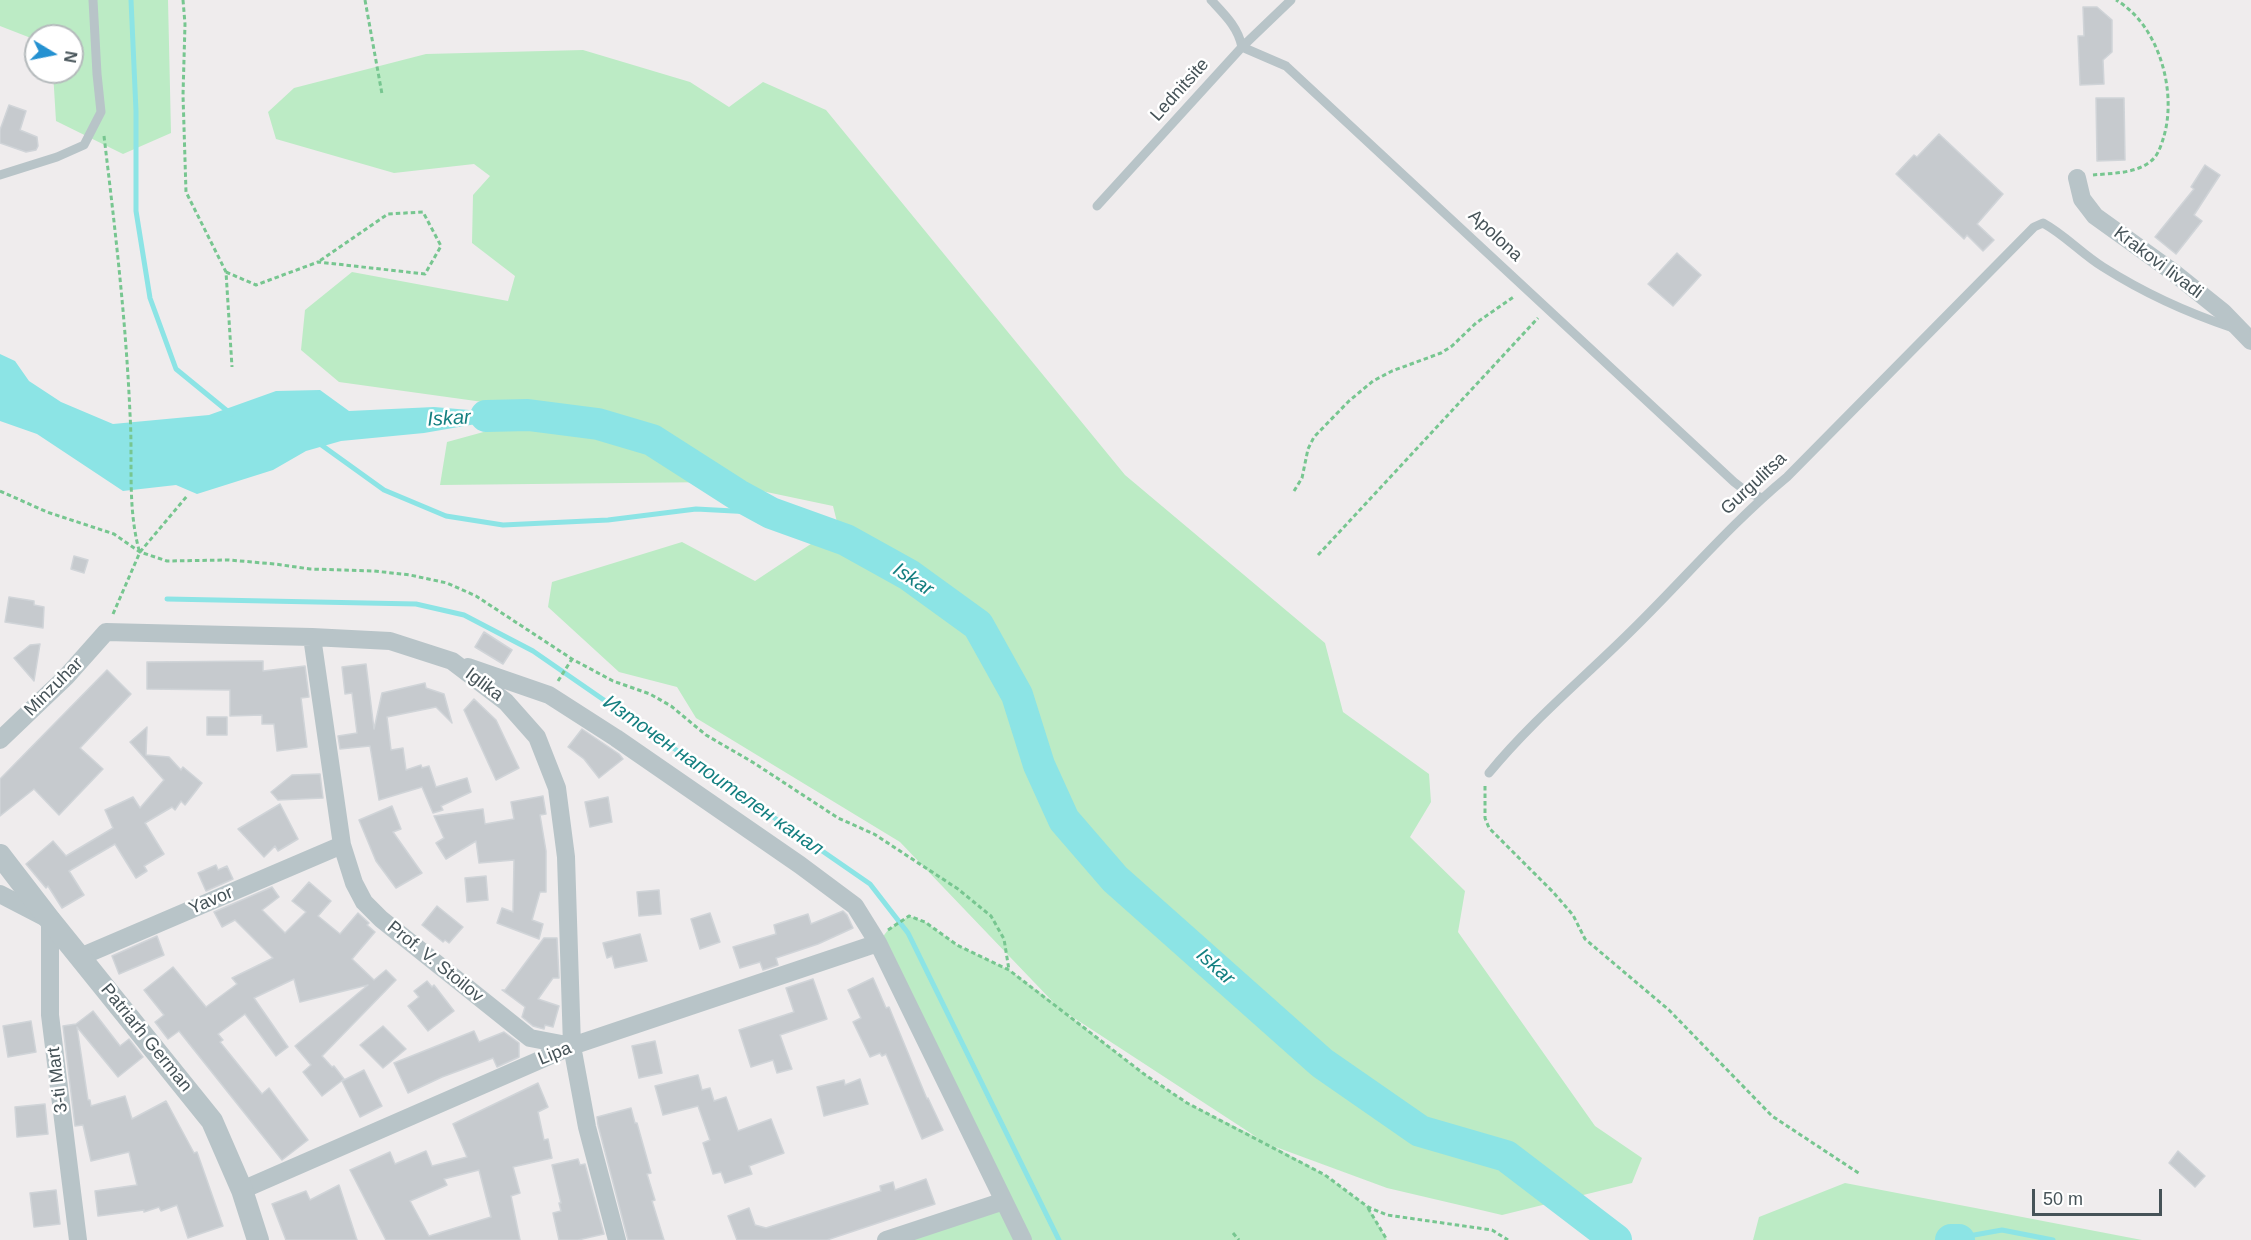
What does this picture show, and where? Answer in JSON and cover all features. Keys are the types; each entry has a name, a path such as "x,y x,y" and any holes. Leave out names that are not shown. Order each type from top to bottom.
{"street":[{"name":"Krakovi livadi","path":"2077,178 2082,200 2095,216 2173,272 2223,312 2245,335"},
{"name":"Iglika","path":"106,633 390,641 453,661 506,702 537,737 557,788 566,856 572,1046"},
{"name":"Minzuhar","path":"0,740 66,677 106,633"},
{"name":"Prof. V. Stoilov","path":"312,638 342,845 354,883 364,902 381,919 530,1038 572,1046"},
{"path":"453,661 549,695 800,865 855,906 883,936 1023,1240"},
{"name":"Yavor","path":"80,957 342,845"},
{"name":"Patriarh German","path":"0,855 212,1121 242,1190 258,1240"},
{"path":"0,894 50,920"},
{"name":"3-ti Mart","path":"50,920 50,1015 78,1240"},
{"name":"Lipa","path":"242,1190 572,1046 883,936"},
{"path":"572,1046 587,1127 617,1240"},
{"path":"886,1240 1004,1201"}],"lane":[{"path":"0,175 84,146 101,112 93,0"},
{"path":"1211,0 1234,26 1240,36 1242,47"},
{"name":"Lednitsite","path":"1097,206 1242,47 1291,0"},
{"name":"Apolona","path":"1242,47 1286,66 1734,482 1747,492 1762,498"},
{"name":"Gurgulitsa","path":"1490,773 1553,706 1624,638 1762,498 1787,477 2034,227 2043,223 2103,267 2134,285 2192,314 2245,335"}],"path":[{"path":"183,0 186,192 226,272 232,367"},
{"path":"365,0 382,94"},
{"path":"2077,178 2125,172 2143,166 2155,158 2168,122 2164,72 2158,51 2141,24 2123,4 2116,0"},
{"path":"101,112 119,261 130,415 133,528 140,552"},
{"path":"226,272 256,285 318,262 388,214 423,212 441,246 425,274 318,262"},
{"path":"1294,491 1302,478 1308,449 1314,437 1349,401 1373,381 1392,370 1441,353 1452,346 1476,323 1527,288"},
{"path":"1318,555 1548,308"},
{"path":"0,491 47,512 114,534 140,552 167,561 229,560 310,569 374,571 410,575 447,583 476,596 572,659 613,681 650,694 671,706 706,735 754,762 838,818 874,834 958,888 991,916 1004,939 1009,970"},
{"path":"106,633 140,552 187,496"},
{"path":"557,684 572,659"},
{"path":"1490,773 1485,782 1484,795 1485,818 1489,828 1573,915 1585,939 1669,1010 1772,1116 1860,1174"},
{"path":"883,936 909,916 925,922 957,945 1009,970 1144,1074 1187,1103 1325,1175 1368,1208 1387,1215 1492,1230 1508,1240"},
{"path":"1368,1208 1387,1240"},
{"path":"1233,1233 1239,1240"}],"green space":[{"path":"0,0 168,0 171,133 123,154 56,121 54,84 84,84 84,24 24,24 24,35 0,26"},
{"path":"583,50 690,82 729,107 763,82 826,110 1125,475 1325,643 1343,712 1429,774 1431,802 1410,837 1465,891 1458,932 1595,1126 1642,1158 1632,1183 1502,1215 1387,1188 1273,1146 1325,1175 1368,1207 1387,1240 886,1240 1003,1201 878,943 888,930 909,916 925,922 957,945 1009,970 1054,1003 900,842 696,718 677,687 619,672 548,607 552,582 682,542 755,581 838,526 833,506 719,482 440,485 447,442 520,422 519,407 339,382 301,350 305,310 352,272 508,301 515,276 472,243 473,195 490,176 474,164 394,173 276,139 268,112 294,88 426,54","holes":["1068,1014 1258,1138 1187,1103 1144,1074"]},
{"path":"1845,1183 2142,1240 1753,1240 1759,1217"}],"water":[{"path":"0,354 15,361 29,381 61,402 113,424 209,415 276,391 320,390 349,411 434,407 528,415 424,433 341,441 306,451 273,470 197,494 176,485 123,491 37,434 0,421"}],"building":[{"path":"2083,7 2097,7 2112,20 2112,52 2103,60 2104,84 2080,85 2078,36 2084,36"},
{"path":"2096,98 2124,98 2125,160 2097,161"},
{"path":"9,105 26,111 20,130 37,137 36,150 26,152 0,143 0,130"},
{"path":"1939,134 2003,194 1977,224 1994,240 1983,251 1967,235 1964,239 1896,174 1914,155 1917,157"},
{"path":"2205,165 2220,175 2194,215 2202,221 2176,254 2155,237 2194,189 2191,187"},
{"path":"1677,253 1701,275 1673,306 1648,284"},
{"path":"74,556 88,560 84,573 71,569"},
{"path":"9,597 34,601 34,605 44,607 43,628 5,622"},
{"path":"484,632 512,650 503,664 475,647"},
{"path":"40,644 34,681 14,658 30,645"},
{"path":"263,661 263,671 305,666 309,697 301,698 307,747 277,751 274,724 262,724 262,715 230,716 230,690 147,689 147,662"},
{"path":"366,664 374,729 382,693 425,683 426,688 444,694 452,723 436,707 387,717 391,750 403,748 406,770 421,765 422,768 429,766 436,787 467,778 471,792 441,806 443,810 433,813 422,787 379,800 370,746 340,749 338,736 357,733 352,693 345,694 342,667"},
{"path":"107,670 131,694 80,748 103,769 59,815 34,789 0,816 0,779"},
{"path":"474,699 496,720 519,768 496,780 464,710"},
{"path":"207,717 227,717 227,735 207,735"},
{"path":"147,727 146,755 169,757 181,770 183,767 202,783 185,805 181,801 175,810 172,807 145,823 164,854 144,866 147,871 136,878 115,844 69,871 84,895 62,908 48,886 46,888 26,864 53,841 66,856 113,828 105,810 133,797 140,808 164,780 130,742"},
{"path":"582,729 623,759 599,778 584,759 568,747"},
{"path":"320,774 323,798 278,800 271,792 292,775"},
{"path":"543,796 546,814 540,815 546,851 546,892 540,892 532,920 543,924 539,939 497,923 502,908 513,912 514,860 479,863 476,841 446,859 436,843 444,838 434,816 483,809 485,824 514,819 511,802"},
{"path":"608,797 612,822 590,827 585,802"},
{"path":"280,804 298,839 278,851 275,846 264,857 238,829"},
{"path":"392,806 401,829 393,832 422,873 396,888 376,861 359,820"},
{"path":"216,865 218,870 227,866 233,879 206,891 198,873"},
{"path":"486,876 488,900 467,902 465,878"},
{"path":"309,882 331,901 318,916 340,934 358,913 375,932 352,959 374,980 386,970 396,980 322,1056 344,1079 322,1096 303,1072 311,1065 295,1046 368,985 300,1002 294,979 254,998 288,1047 276,1056 245,1014 218,1034 223,1040 220,1042 262,1094 269,1088 308,1140 282,1160 179,1031 168,1039 155,1022 164,1015 144,990 173,967 206,1007 237,984 232,978 273,958 235,920 222,927 214,912 272,887 279,897 262,910 285,933 306,912 292,901"},
{"path":"659,890 661,914 639,916 637,892"},
{"path":"437,906 463,927 449,943 445,940 443,942 422,925"},
{"path":"843,911 853,928 818,944 776,958 778,965 763,970 760,962 740,968 733,947 776,934 774,925 808,914 811,924"},
{"path":"710,913 720,942 700,949 691,919"},
{"path":"640,934 647,961 615,968 612,956 607,958 603,943"},
{"path":"157,936 164,955 119,974 112,956"},
{"path":"544,938 557,938 559,978 553,978 538,999 559,1006 553,1027 545,1025 544,1029 533,1026 522,1017 525,1007 502,990 505,990"},
{"path":"873,978 886,1008 889,1007 927,1099 943,1130 922,1139 886,1054 882,1056 880,1053 870,1057 853,1022 861,1018 848,990"},
{"path":"813,979 827,1019 780,1035 792,1069 777,1073 773,1060 751,1067 739,1030 794,1012 786,988"},
{"path":"427,981 432,987 434,985 454,1011 428,1031 408,1006 419,997 414,991"},
{"path":"93,1011 120,1046 129,1039 143,1057 118,1077 77,1027 88,1100 91,1106 125,1096 132,1119 166,1101 194,1153 197,1152 223,1226 188,1238 177,1205 161,1211 159,1207 144,1212 144,1210 98,1216 95,1191 137,1185 129,1152 91,1161 83,1125 75,1126 63,1026 76,1024"},
{"path":"31,1021 36,1052 8,1057 3,1026"},
{"path":"383,1026 406,1049 383,1068 360,1045"},
{"path":"474,1031 479,1042 504,1032 519,1043 519,1057 497,1067 493,1058 442,1077 408,1093 394,1063"},
{"path":"655,1041 662,1073 639,1078 632,1046"},
{"path":"364,1070 382,1106 360,1117 342,1081"},
{"path":"698,1075 702,1090 710,1088 714,1101 726,1097 738,1131 771,1119 784,1153 749,1166 752,1174 725,1183 721,1172 713,1174 703,1143 710,1140 698,1106 663,1115 655,1086"},
{"path":"860,1079 868,1104 824,1116 817,1087 844,1080 845,1085"},
{"path":"538,1083 548,1107 538,1112 544,1140 548,1139 552,1158 513,1167 520,1193 511,1196 520,1240 386,1240 350,1170 390,1152 395,1164 426,1151 432,1166 467,1157 453,1124","holes":["479,1170 491,1217 429,1236 410,1201 447,1185 444,1179"]},
{"path":"45,1104 48,1134 17,1137 15,1107"},
{"path":"631,1108 651,1173 647,1174 655,1200 652,1201 664,1240 628,1240 598,1125 597,1117"},
{"path":"2178,1151 2205,1176 2195,1187 2169,1163"},
{"path":"578,1159 580,1165 585,1164 604,1234 578,1240 559,1240 553,1213 561,1211 559,1203 561,1203 552,1165"},
{"path":"926,1179 935,1204 827,1240 737,1240 728,1216 749,1208 755,1225 766,1228 881,1191 880,1186 893,1182 895,1190"},
{"path":"339,1185 357,1240 286,1240 272,1204 306,1191 310,1200"},
{"path":"56,1190 60,1224 34,1227 30,1193"}],"waterway":[{"path":"131,0 136,111 136,211 150,298 176,369 231,414"},
{"name":"Iskar","path":"486,416 528,415 598,424 652,440 738,495 771,513 846,540 909,575 978,625 1017,695 1039,765 1064,820 1115,879 1322,1063 1420,1131 1506,1156 1616,1240"},
{"path":"320,444 384,490 446,516 503,525 608,520 696,509 771,513"},
{"name":"Източен напоителен канал","path":"167,599 416,604 464,615 533,651 870,884 908,933 1059,1240"},
{"path":"1952,1239 2002,1230 2053,1240"},
{"name":"Iskar","path":"1951,1240 1959,1240"}]}
